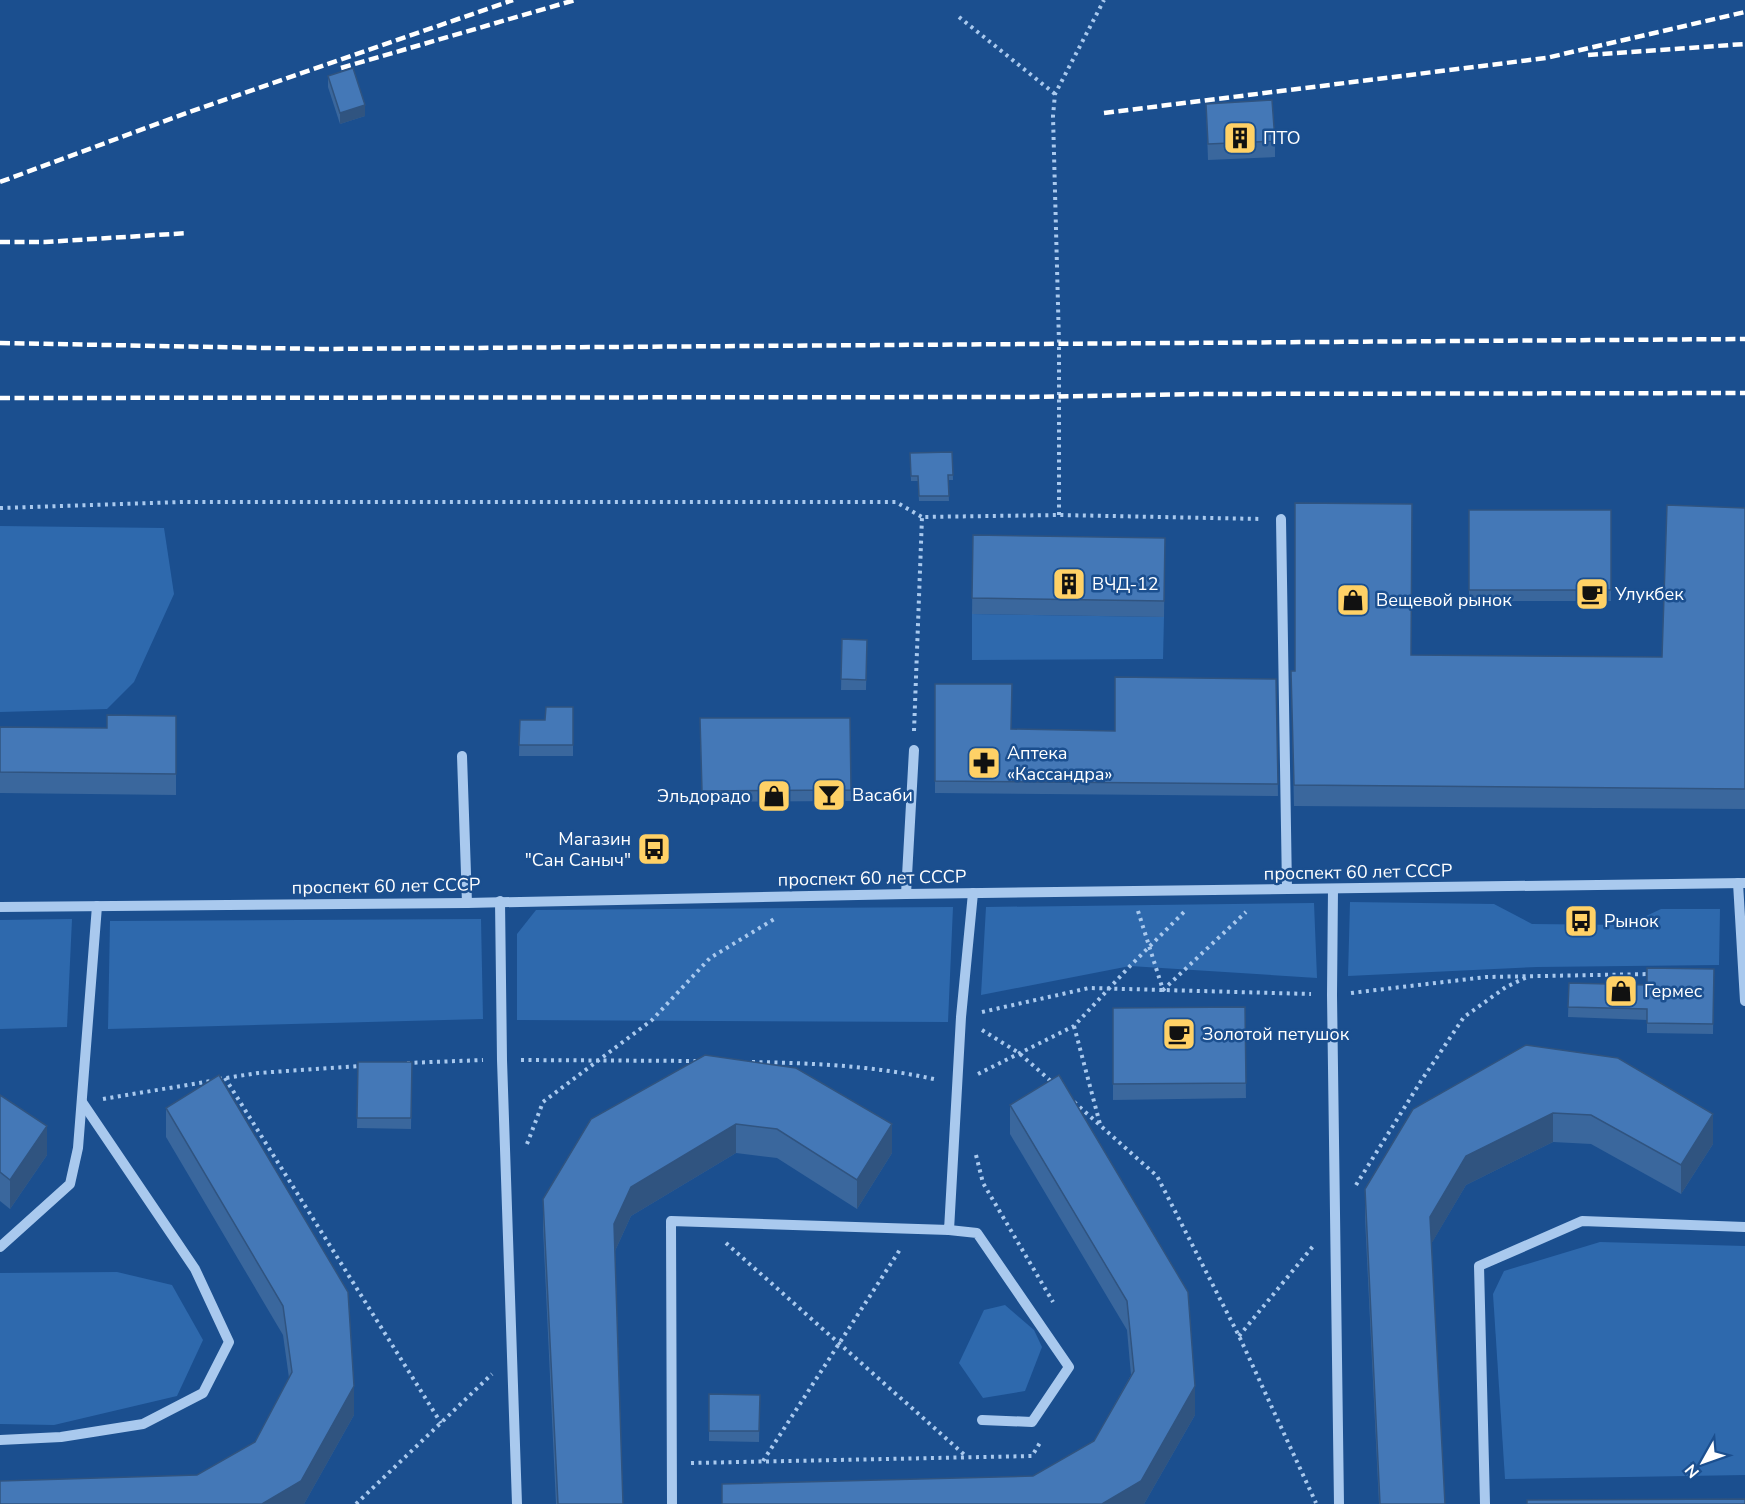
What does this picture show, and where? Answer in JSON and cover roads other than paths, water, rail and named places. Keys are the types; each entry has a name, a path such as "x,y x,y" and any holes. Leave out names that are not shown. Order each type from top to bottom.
{"street":[{"path":"1281,519 1287,889"},
{"path":"906,894 914,750"},
{"path":"462,756 467,903"},
{"path":"1742,883 1745,1001"},
{"name":"проспект 60 лет СССР","path":"0,906 467,903 906,894 1742,883"},
{"path":"1333,889 1332,995 1339,1504"},
{"path":"949,1230 961,1017 973,893"},
{"path":"500,901 503,1072 517,1504"},
{"path":"0,1247 70,1184 78,1148 98,906"},
{"path":"0,1440 61,1437 143,1424 203,1393 229,1342 195,1269 82,1102"},
{"path":"672,1504 671,1221 914,1228 977,1233 1069,1367 1032,1422 982,1420"},
{"path":"1485,1504 1479,1266 1582,1221 1745,1227"}],"railway":[{"path":"0,182 189,112 513,0"},
{"path":"341,68 575,0"},
{"path":"1104,113 1546,58 1745,12"},
{"path":"1588,55 1745,44"},
{"path":"0,242 45,242 188,233"},
{"path":"0,343 321,349 1745,339"},
{"path":"0,398 1023,397 1198,394 1745,393"}],"place":[{"name":"ПТО","path":"1240,138"},
{"name":"ВЧД-12","path":"1069,584"},
{"name":"Улукбек","path":"1592,594"},
{"name":"Вещевой рынок","path":"1353,600"},
{"name":"Аптека «Кассандра»","path":"984,763"},
{"name":"Васаби","path":"829,795"},
{"name":"Эльдорадо","path":"774,796"},
{"name":"Магазин \"Сан Саныч\"","path":"654,849"},
{"name":"Рынок","path":"1581,921"},
{"name":"Гермес","path":"1621,991"},
{"name":"Золотой петушок","path":"1179,1034"}]}
